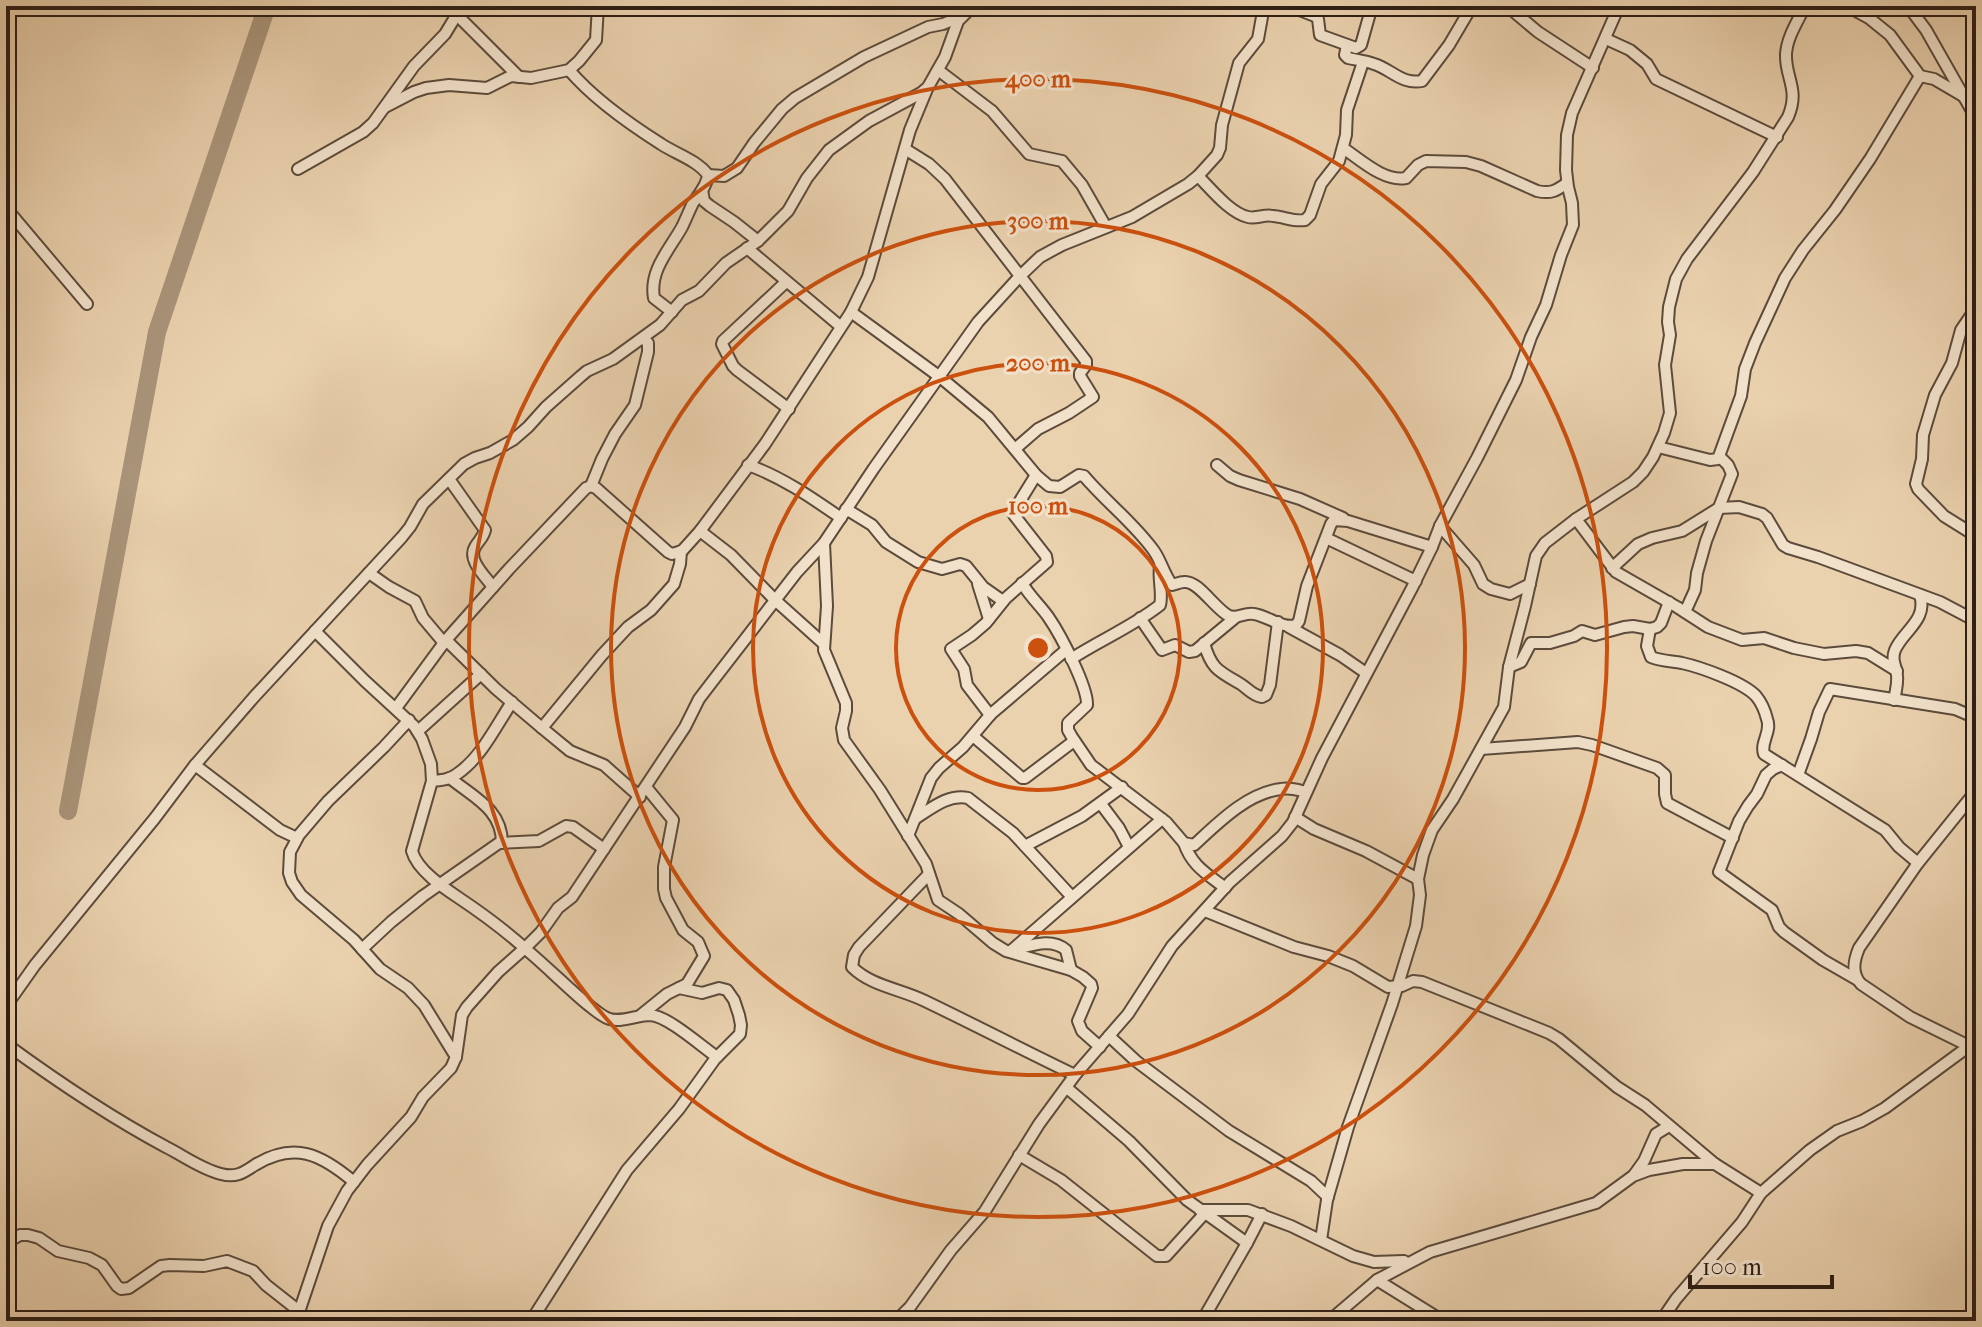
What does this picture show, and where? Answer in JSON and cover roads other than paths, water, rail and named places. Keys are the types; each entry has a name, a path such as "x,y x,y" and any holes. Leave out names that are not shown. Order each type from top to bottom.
{"street":[{"path":"385,107 426,88 453,85 487,88 511,76 531,78 569,70 596,40 598,6"},
{"path":"591,486 672,554 681,551 700,531 789,409 851,312 868,277 910,130 945,57 954,29 973,6"},
{"path":"6,1243 20,1235 28,1235 39,1238 58,1251 89,1258 106,1269 121,1289 129,1288 161,1266 204,1266 227,1261 253,1271 298,1316 335,1209 354,1182 411,1117 423,1097 451,1068 456,1057 462,1015 498,972 541,932 558,908 572,897 685,727 699,699 775,600 824,543 978,322 1040,257 1145,210 1198,176 1217,155 1239,63 1258,39 1264,6"},
{"path":"1289,6 1315,16 1320,35 1356,48 1361,45 1372,6"},
{"path":"1347,45 1346,56 1376,64 1408,81 1422,81 1449,45 1472,6"},
{"path":"1507,6 1538,32 1593,68"},
{"path":"896,1321 985,1211 1039,1124 1143,993 1172,946 1240,871 1282,836 1295,817 1322,758 1416,581 1440,526 1516,380 1546,305 1573,225 1567,183 1567,135 1577,100 1619,6"},
{"path":"1321,1240 1328,1197 1353,1109 1398,986 1416,926 1420,863 1432,830 1453,799 1504,707 1509,667 1534,561 1545,543 1633,482 1658,447 1670,413 1665,365 1670,335 1669,307 1676,279 1687,259 1777,137 1791,110 1793,84 1786,57 1787,46 1805,6"},
{"path":"1847,6 1890,35 1920,76 1934,79 1963,96"},
{"path":"1908,6 1926,30 1976,118"},
{"path":"298,169 367,129 414,66 445,34 459,10 519,77"},
{"path":"569,70 588,91 659,144 700,167 708,175 724,176 737,168 782,109 795,98 864,57 928,27 962,16"},
{"path":"1606,39 1630,50 1647,64 1659,80 1777,137"},
{"path":"1198,176 1241,214 1251,218 1269,215 1303,221 1310,215 1321,184 1332,172 1343,148 1347,110 1363,62"},
{"path":"938,70 992,111 1029,154 1062,161 1082,185 1106,227"},
{"path":"1658,447 1710,460 1720,457 1741,396 1745,369 1785,278 1870,159 1920,76"},
{"path":"6,1006 35,965 195,765 410,527 423,504 464,464 513,440 587,371 613,359 643,338 660,325 682,300 699,291 726,263 758,241 788,211 807,178 829,150 869,121 928,87"},
{"path":"1343,148 1375,170 1397,179 1406,178 1426,161 1452,161 1481,166 1546,193 1557,191 1567,183"},
{"path":"905,149 945,179 1086,361 1080,376 1093,397 1038,429 1015,449"},
{"path":"672,312 654,298 655,274 707,183 708,175"},
{"path":"702,190 704,201 758,241"},
{"path":"6,208 87,304"},
{"path":"747,248 840,326"},
{"path":"786,282 722,344 737,370 789,409"},
{"path":"1976,308 1961,330 1952,363 1935,395 1923,435 1922,459 1916,481 1918,489 1944,516 1976,536"},
{"path":"851,312 940,377 988,417 1036,475 1049,486 1056,488 1079,475 1084,476 1156,554 1172,585 1185,581 1194,584 1210,602 1236,617"},
{"path":"396,708 445,642 493,587 591,486 615,434 638,398 649,348 643,338"},
{"path":"1685,612 1732,474 1720,457"},
{"path":"748,465 843,514 872,525 886,542 918,562 942,569 963,564 983,587 1003,601"},
{"path":"1217,465 1233,478 1300,499 1348,521 1432,547"},
{"path":"990,715 966,683 964,669 951,650 972,635 1047,560 1014,515 1036,475"},
{"path":"449,479 485,530 485,535 474,548 473,557 493,587"},
{"path":"1612,568 1638,544 1682,531 1719,508 1739,507 1767,518 1788,548 1940,602 1976,621"},
{"path":"1576,519 1612,568 1624,578 1708,627 1742,640 1764,638 1824,654 1868,653 1897,671"},
{"path":"1284,624 1296,625 1299,621 1307,586 1332,521 1348,521"},
{"path":"1440,526 1474,565 1481,581 1491,589 1510,594 1530,584"},
{"path":"700,531 731,555 824,644"},
{"path":"1326,538 1416,581"},
{"path":"824,543 827,606 824,644 846,703 842,728 844,740 880,790 926,864 938,900 993,943 1071,970 1091,984 1078,1021 1082,1031 1100,1047"},
{"path":"542,728 602,655 674,584 681,551"},
{"path":"908,836 931,778 990,715 1068,654 1119,632 1161,603 1160,564"},
{"path":"369,573 415,601 423,618 445,642 570,751 604,765 643,792 673,820 664,867 666,898 683,930 698,942 704,954 689,982 667,994 639,1016"},
{"path":"976,578 989,619"},
{"path":"1022,583 1052,622 1085,689 1088,703 1068,723 1074,741 1091,765 1162,819 1184,843 1194,864 1225,888"},
{"path":"1894,700 1898,684 1892,660 1894,651 1917,619 1922,605 1920,595"},
{"path":"1509,667 1521,662 1531,643 1550,643 1582,631 1598,634 1633,626 1657,627 1669,602"},
{"path":"1140,618 1162,650 1177,645 1190,652 1236,617 1258,614 1284,624 1366,673"},
{"path":"1204,643 1212,665 1252,694 1262,697 1270,685 1284,624"},
{"path":"1650,629 1647,646 1651,657 1683,663 1722,676 1756,695 1770,729 1763,752 1885,830 1918,863"},
{"path":"315,631 409,720 422,739 431,764 432,781 412,851 413,856 440,885 525,948 608,1019 650,1015 660,1018 717,1057"},
{"path":"418,731 481,674"},
{"path":"1798,775 1828,690 1955,709 1976,718"},
{"path":"432,781 458,774 477,755 512,702"},
{"path":"409,720 328,801 297,838 290,852 289,878 301,895 354,940 380,969 408,988 424,1005 456,1057"},
{"path":"973,736 1022,778 1074,741"},
{"path":"1481,749 1578,742 1592,745 1657,768 1665,775 1667,803 1733,838"},
{"path":"195,765 280,830 297,838"},
{"path":"1782,765 1766,775 1739,821 1720,874 1772,910 1784,932 1823,960 1910,1017 1973,1043"},
{"path":"450,778 491,811 501,826 502,843"},
{"path":"1025,846 1082,816 1122,787"},
{"path":"1184,843 1194,845 1246,802 1263,793 1289,788 1306,792"},
{"path":"1856,979 1854,959 1859,948 1918,863 1976,791"},
{"path":"916,818 951,798 968,798 1005,826 1072,897"},
{"path":"1101,804 1129,847"},
{"path":"1295,817 1418,879"},
{"path":"1009,950 1162,819"},
{"path":"362,949 391,922 502,843 539,841 566,826 573,827 604,849"},
{"path":"929,874 859,947 852,967 861,975 922,999 1075,1075"},
{"path":"1205,911 1294,947 1353,966 1383,985 1392,987 1413,981 1422,982 1549,1033 1645,1105 1715,1164 1761,1193"},
{"path":"1009,950 1056,943 1066,950 1071,970"},
{"path":"531,1321 627,1170 679,1109 717,1057 740,1034 741,1025 734,1000 723,988 702,993 679,988"},
{"path":"1109,1036 1136,1061 1229,1131 1311,1181 1328,1197"},
{"path":"1661,1321 1742,1222 1761,1193 1810,1150 1837,1131 1885,1108 1973,1043"},
{"path":"6,1044 72,1092 193,1163 220,1174 236,1176 277,1154 307,1153 337,1167 354,1182"},
{"path":"1067,1088 1129,1141 1187,1200 1247,1243"},
{"path":"1329,1321 1377,1280 1410,1261 1454,1244 1596,1203 1610,1195 1633,1176 1644,1161 1656,1134 1669,1126"},
{"path":"1019,1155 1061,1180 1157,1256 1166,1256 1202,1211 1241,1209 1262,1214 1353,1256 1374,1262 1410,1261"},
{"path":"1633,1176 1683,1164 1715,1164"},
{"path":"1202,1321 1262,1214"},
{"path":"1377,1280 1443,1321"}],"waterway":[{"path":"68,811 157,332 267,6"}]}
